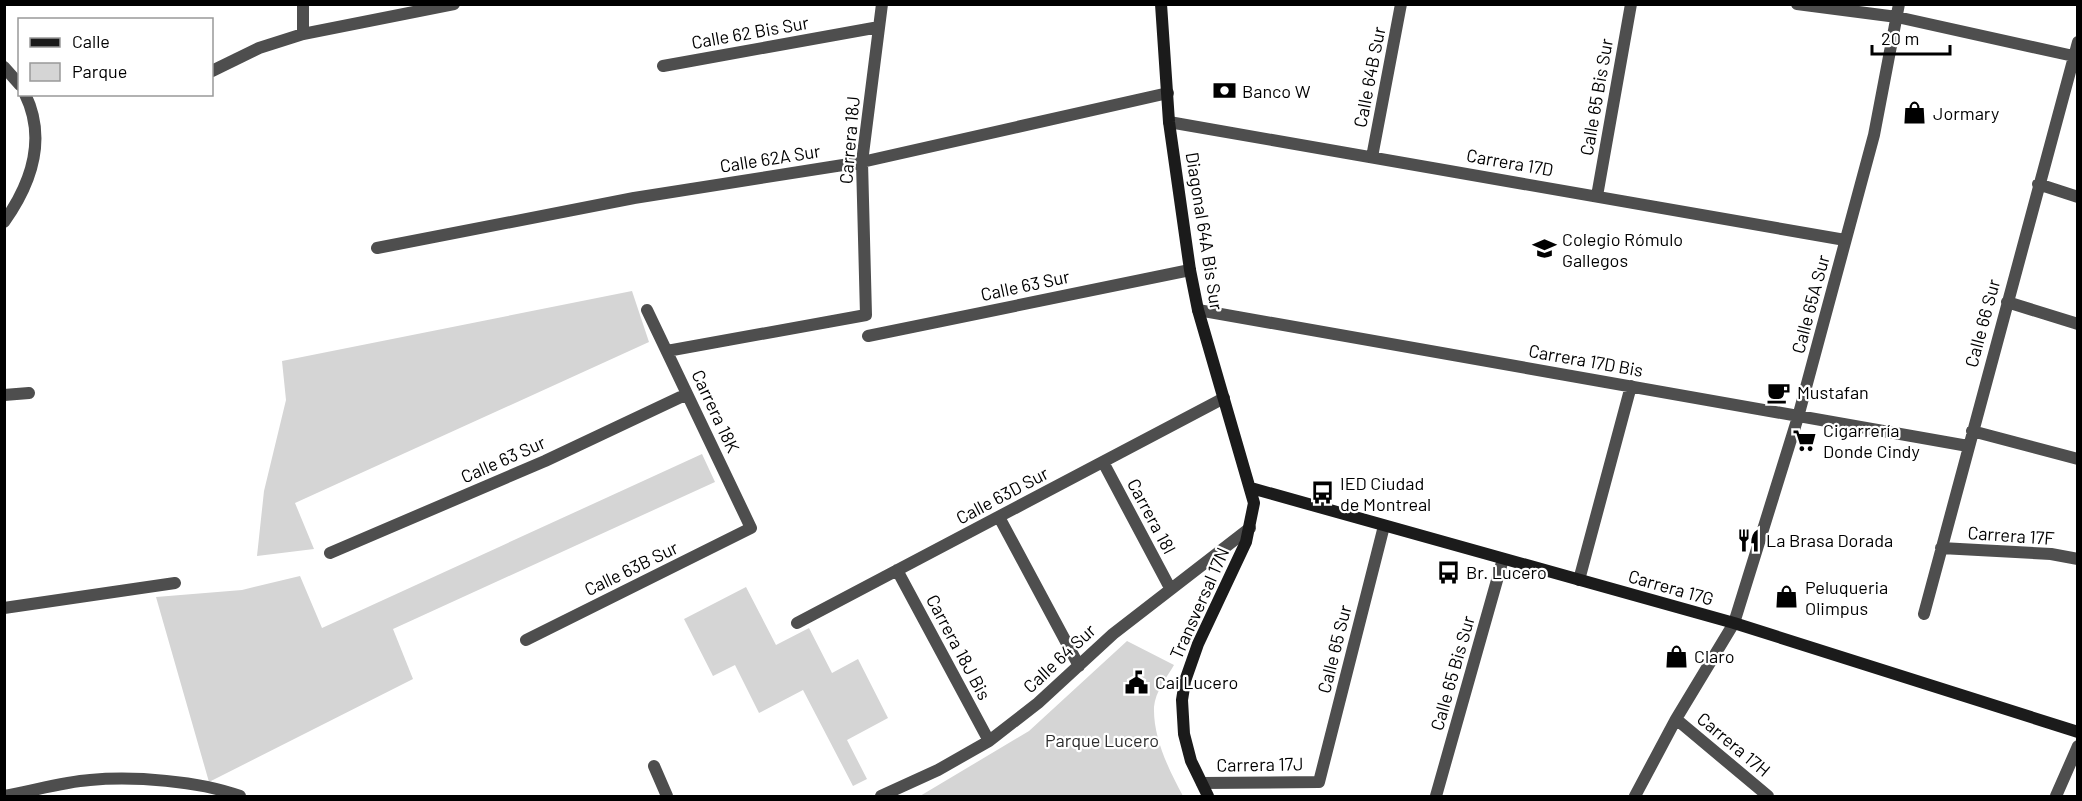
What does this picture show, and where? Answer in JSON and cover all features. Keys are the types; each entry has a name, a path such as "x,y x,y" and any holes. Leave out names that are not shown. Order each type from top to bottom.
{"street":[{"path":"303,4 303,33"},
{"path":"213,71 259,48 303,33 454,4"},
{"name":"Carrera 18J","path":"667,351 866,315 862,162 882,4"},
{"name":"Diagonal 64A Bis Sur","path":"1161,4 1169,122 1190,270 1198,310 1251,488 1254,512 1250,528"},
{"name":"Calle 64B Sur","path":"1372,157 1401,4"},
{"name":"Calle 65 Bis Sur","path":"1597,195 1630,4"},
{"path":"1797,4 1898,11 2076,57"},
{"name":"Calle 65A Sur","path":"1635,796 1676,719 1734,623 1798,417 1874,135 1898,11"},
{"name":"Calle 62 Bis Sur","path":"663,66 879,27"},
{"name":"Calle 66 Sur","path":"1924,615 2038,184 2076,57 2078,42"},
{"path":"4,67 18,83"},
{"name":"Calle 62A Sur","path":"377,248 634,198 862,162 1168,93"},
{"path":"4,222 24,190 34,156 34,119 26,96"},
{"name":"Carrera 17D","path":"1169,122 1845,240"},
{"path":"2038,184 2078,197"},
{"name":"Calle 63 Sur","path":"868,336 1190,270"},
{"path":"2007,302 2078,324"},
{"name":"Carrera 18K","path":"647,310 751,528"},
{"name":"Carrera 17D Bis","path":"1198,310 1968,446"},
{"path":"1579,580 1631,386"},
{"path":"4,395 29,393"},
{"name":"Calle 63 Sur","path":"330,553 545,461 687,394"},
{"name":"Calle 63D Sur","path":"797,623 1224,398"},
{"path":"1972,430 2078,459"},
{"name":"Carrera 18I","path":"1103,462 1170,588"},
{"name":"Carrera 17G","path":"1251,488 1734,623 2078,732"},
{"path":"999,517 1079,666"},
{"name":"Calle 65 Sur","path":"1319,782 1384,526"},
{"name":"Calle 63B Sur","path":"526,640 751,528"},
{"name":"Calle 64 Sur","path":"881,796 938,770 989,741 1038,703 1113,634 1250,528"},
{"name":"Transversal 17N","path":"1208,796 1184,734 1182,700 1190,662 1250,528"},
{"name":"Carrera 17F","path":"1941,548 2051,554 2078,559"},
{"name":"Calle 65 Bis Sur","path":"1436,796 1503,559"},
{"name":"Carrera 18J Bis","path":"897,570 989,741"},
{"path":"4,608 175,583"},
{"name":"Carrera 17H","path":"1676,719 1768,796"},
{"path":"2056,796 2078,746"},
{"path":"654,766 667,796"},
{"path":"4,796 100,779 134,779 204,788 240,796"},
{"name":"Carrera 17J","path":"1202,783 1319,782"}],"green space":[{"path":"632,291 649,342 295,503 314,549 257,556 264,491 286,400 282,361"},
{"path":"702,454 715,482 393,629 413,679 209,782 156,597 242,590 300,576 322,628"},
{"path":"746,587 776,645 809,628 832,673 858,659 888,718 847,740 867,779 853,786 803,690 759,713 735,665 713,676 684,619"},
{"name":"Parque Lucero","path":"1127,641 1174,665 1157,696 1154,719 1163,753 1183,796 920,796 1029,731"}],"place":[{"name":"Banco W","path":"1224,91"},
{"name":"Jormary","path":"1915,113"},
{"name":"Colegio Rómulo Gallegos","path":"1544,249"},
{"name":"Mustafan","path":"1779,392"},
{"name":"Cigarrería Donde Cindy","path":"1805,440"},
{"name":"IED Ciudad de Montreal","path":"1322,493"},
{"name":"La Brasa Dorada","path":"1748,540"},
{"name":"Br. Lucero","path":"1448,572"},
{"name":"Peluqueria Olimpus","path":"1787,597"},
{"name":"Claro","path":"1676,656"},
{"name":"Cai Lucero","path":"1137,682"}]}
